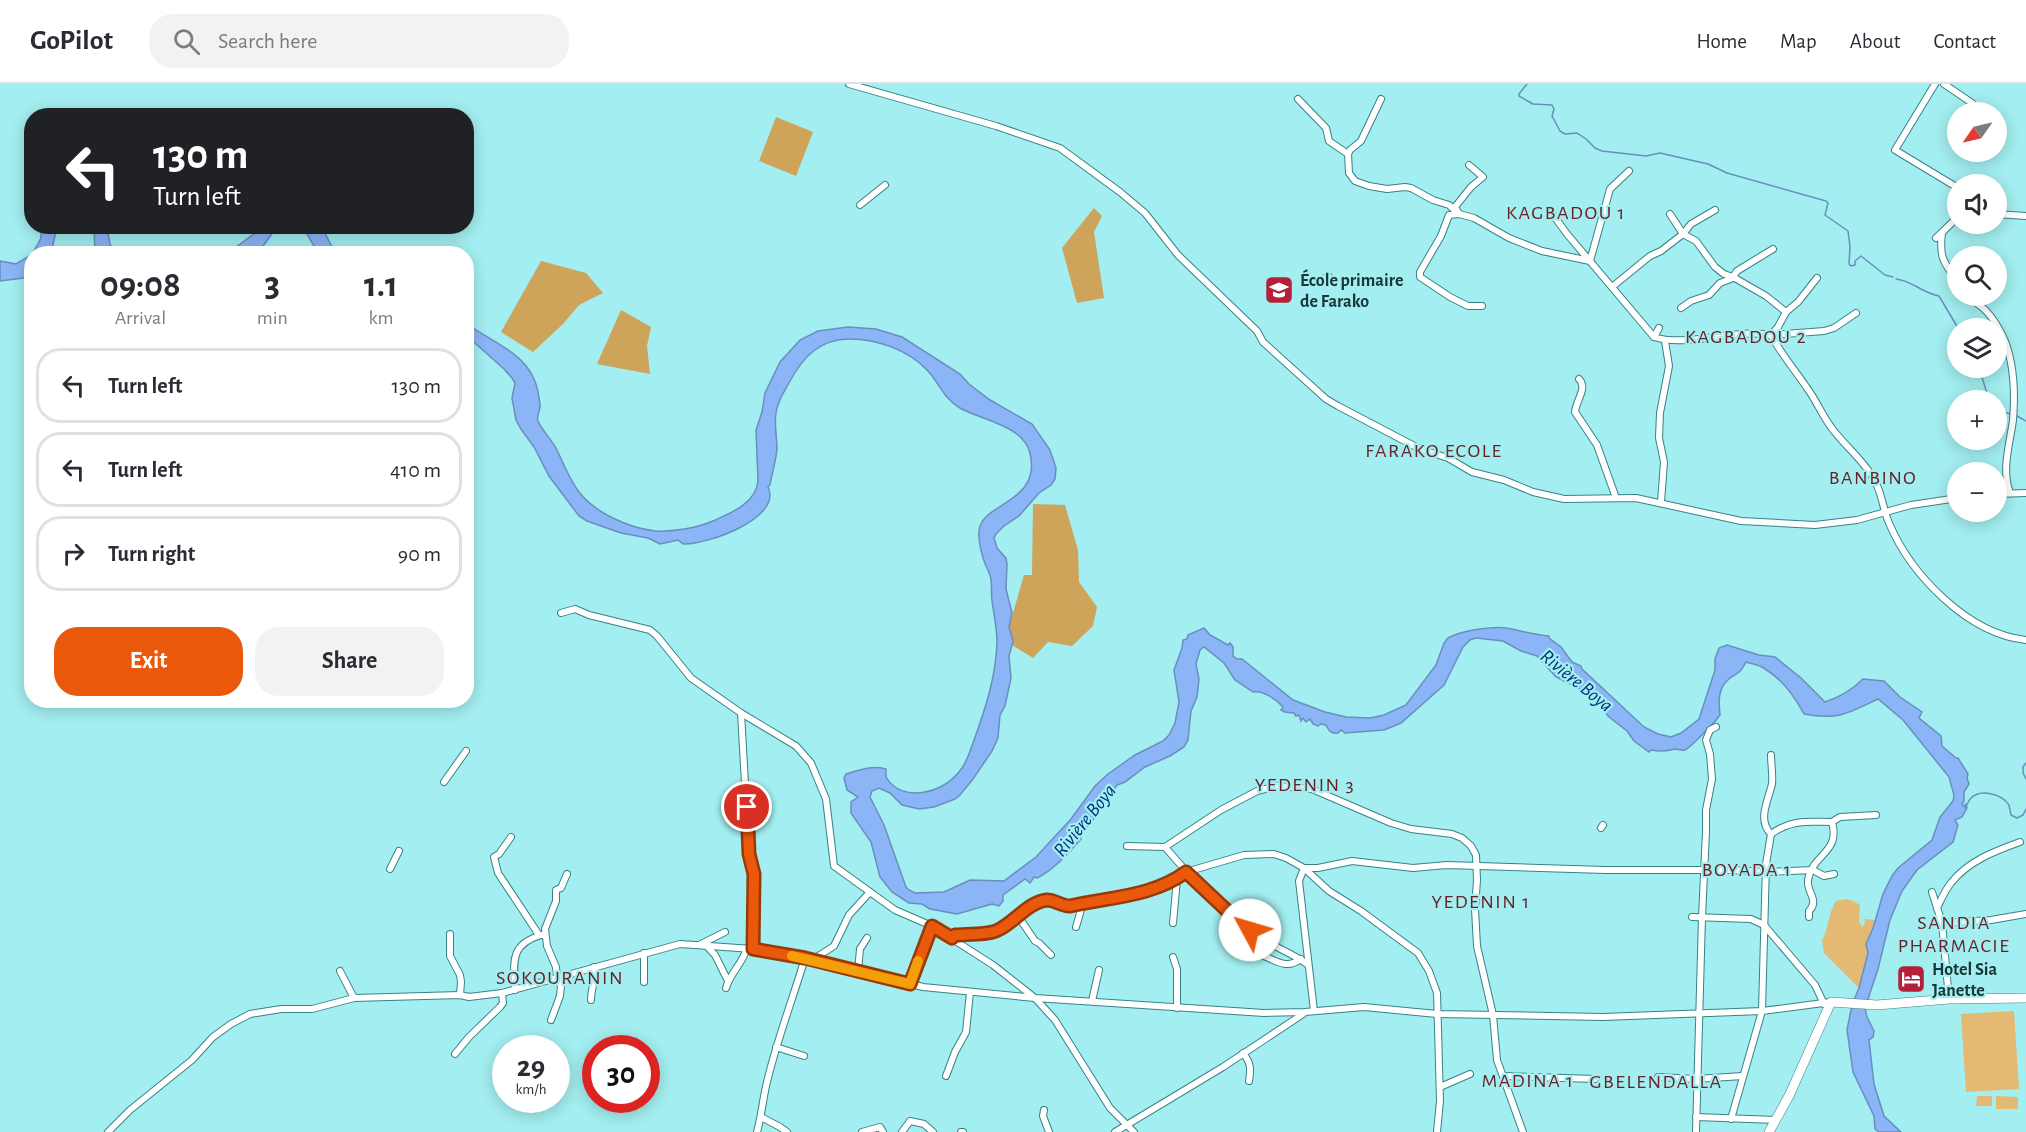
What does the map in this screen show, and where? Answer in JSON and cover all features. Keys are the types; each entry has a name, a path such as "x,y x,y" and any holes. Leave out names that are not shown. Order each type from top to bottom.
{"highway":[{"path":"1769,1132 1828,1003 1853,1002 1877,1005 1949,999 2026,998"}],"street":[{"path":"849,84 996,126 1060,148 1145,213 1178,255 1257,331 1263,342 1326,399 1424,452 1448,458 1472,472 1504,480 1533,492 1564,498 1636,498 1741,521 1776,524 1815,525 1857,520 1920,503 1947,499"},
{"path":"1935,84 1895,150 1947,181"},
{"path":"1944,84 1971,102"},
{"path":"1298,99 1326,128 1329,141 1348,154"},
{"path":"1381,99 1361,141 1348,154 1349,173 1355,181 1369,186 1387,189 1411,188 1432,200 1449,205 1459,214"},
{"path":"1459,214 1455,207 1471,187 1483,177 1469,165"},
{"path":"1588,258 1610,189 1629,171"},
{"path":"860,206 885,185"},
{"path":"1612,287 1650,256 1661,251 1683,234 1691,224 1715,210"},
{"path":"1551,212 1654,337 1665,340 1824,331 1834,328 1856,313"},
{"path":"1482,306 1468,306 1459,302 1420,277 1420,272 1441,236 1449,215 1459,214 1474,218 1509,238 1542,251 1588,258"},
{"path":"1670,214 1683,234 1696,241 1715,267 1766,296 1786,312"},
{"path":"2007,215 2026,216"},
{"path":"1936,237 1947,227"},
{"path":"1942,232 1940,249 1947,264"},
{"path":"1681,308 1691,301 1709,295 1720,283 1733,277 1737,271 1773,249"},
{"path":"1770,335 1778,327 1786,312 1798,302 1817,278"},
{"path":"1980,306 1995,324 2007,346 2013,369 2013,417 2006,473 2010,493"},
{"path":"1654,337 1659,328"},
{"path":"1770,335 1808,389 1830,426 1872,476 1882,495 1885,511 1898,539 1930,586 1965,617 2002,635 2026,640"},
{"path":"1661,502 1664,462 1659,438 1660,413 1669,366 1665,340"},
{"path":"1579,379 1583,388 1575,411 1597,445 1616,498"},
{"path":"2007,493 2026,493"},
{"path":"1930,586 1937,580"},
{"path":"561,613 575,609 589,615 650,630 691,678 741,713 796,746 811,763 826,799 834,866 895,910 932,926 952,938 993,965 1035,998 1054,1020 1110,1108 1134,1132"},
{"path":"703,944 715,955 727,985 750,948 754,874 749,854 741,713"},
{"path":"1696,1132 1706,810 1712,779 1710,754 1706,740 1710,730 1716,727"},
{"path":"444,782 466,751"},
{"path":"1771,755 1772,782 1764,812 1766,829 1771,834"},
{"path":"1127,846 1165,847 1221,810 1257,791 1278,786 1312,789 1401,826 1452,834 1462,838 1471,846 1478,866 1474,909 1477,946 1493,1015 1497,1060 1524,1131"},
{"path":"1731,1119 1762,1011 1766,872 1771,834 1782,826 1800,822 1832,822 1840,817 1876,815"},
{"path":"1809,917 1813,900 1808,879 1820,857 1833,844 1835,834 1832,822"},
{"path":"511,837 499,855 494,856 499,875 543,935 556,967 561,987 551,1020"},
{"path":"1937,908 1951,882 1967,868 1983,856 2020,842"},
{"path":"1165,847 1186,872 1238,921 1307,964"},
{"path":"390,869 399,851"},
{"path":"952,938 955,935 996,932 1038,903 1047,900 1063,906 1146,891 1167,884 1186,872 1244,855 1266,853 1286,858 1305,868 1329,891 1361,911 1418,953 1429,971 1437,993 1440,1014 1437,1024 1440,1087 1437,1132"},
{"path":"1305,868 1318,868 1352,861 1413,868 1447,865 1605,870 1766,872 1813,870 1824,876 1834,874"},
{"path":"1305,868 1299,881 1314,1011"},
{"path":"514,990 514,956 524,943 543,935 556,901 556,890 561,888 567,874"},
{"path":"1173,923 1176,879"},
{"path":"757,1132 776,1047 809,959 834,946 849,915 870,892"},
{"path":"1932,892 1942,923 1949,999"},
{"path":"1076,927 1083,903"},
{"path":"1942,923 1991,920 2026,914"},
{"path":"1018,916 1033,938 1051,955"},
{"path":"108,1132 130,1110 192,1060 213,1037 250,1014 312,1009 354,998 460,995 469,997 502,993 680,944 750,948 809,959 910,984 970,992 1264,1013 1364,1007 1440,1014 1603,1017 1762,1011 1828,1003 1764,925 1751,919 1692,917"},
{"path":"910,984 932,926"},
{"path":"703,944 725,932"},
{"path":"450,934 450,956 460,975 460,995"},
{"path":"858,971 860,949 867,938"},
{"path":"644,953 644,982"},
{"path":"1264,956 1290,966 1301,959"},
{"path":"1173,957 1177,969 1178,1008"},
{"path":"591,1000 591,992 596,979 594,967"},
{"path":"1092,1001 1099,970"},
{"path":"340,971 354,998"},
{"path":"946,1076 966,1032 970,992"},
{"path":"454,1054 469,1036 500,1007 503,1003 502,993"},
{"path":"1116,1132 1305,1012"},
{"path":"1283,1026 1291,1013"},
{"path":"776,1047 804,1056"},
{"path":"1243,1053 1250,1062 1249,1081"},
{"path":"1440,1087 1470,1074"},
{"path":"1504,1076 1595,1079"},
{"path":"1658,1077 1696,1079 1743,1076"},
{"path":"1044,1110 1043,1116 1049,1132"},
{"path":"761,1117 787,1132"},
{"path":"1696,1117 1776,1120"},
{"path":"902,1132 910,1120 924,1124 933,1132"},
{"path":"862,1132 874,1131 880,1127 883,1132"}],"shaded area":[{"path":"776,117 813,132 796,176 759,161"},
{"path":"1094,208 1102,216 1094,232 1104,298 1077,303 1062,248"},
{"path":"541,261 586,273 603,293 579,305 563,324 533,352 501,332"},
{"path":"621,310 651,327 647,346 650,374 597,364"},
{"path":"1033,504 1065,505 1078,550 1079,582 1097,607 1093,626 1072,646 1048,642 1033,658 1012,645 1009,627 1024,575 1032,575"},
{"path":"1846,899 1860,905 1859,921 1862,927 1865,923 1864,919 1875,920 1866,944 1868,953 1859,988 1824,953 1822,941 1836,901"},
{"path":"2014,1011 2019,1089 1966,1092 1961,1014"},
{"path":"1977,1096 1992,1096 1992,1106 1976,1106"},
{"path":"1996,1096 2018,1097 2018,1109 1996,1109"}],"water":[{"path":"41,234 55,234 53,246 37,246"},
{"path":"94,234 108,234 111,246 95,246"},
{"path":"254,234 272,234 263,246 237,246"},
{"path":"307,234 326,234 332,246 314,246"},
{"path":"24,259 24,278 0,281 0,261 16,264"},
{"path":"848,327 876,329 902,337 960,374 990,400 1032,424 1050,450 1056,468 1055,479 994,538 997,548 1006,558 1006,589 1012,613 1009,627 1013,641 1009,656 1011,678 1005,706 1000,715 998,738 973,779 955,799 934,807 919,809 902,805 890,793 879,788 872,791 870,797 884,825 906,887 915,893 944,892 970,880 1004,881 1036,857 1071,819 1095,786 1108,774 1135,755 1163,741 1175,723 1179,702 1174,670 1183,640 1187,639 1188,635 1204,628 1210,635 1228,645 1230,643 1233,647 1233,656 1242,659 1293,700 1346,717 1370,718 1384,715 1406,705 1436,665 1448,638 1489,628 1506,628 1549,636 1572,662 1581,666 1644,727 1671,737 1681,733 1699,719 1715,670 1715,659 1719,648 1727,645 1759,655 1775,657 1825,702 1845,693 1863,679 1884,681 1900,697 1922,712 1919,718 1941,736 1942,746 1958,758 1968,774 1969,784 1964,792 1962,804 1963,806 1966,804 1967,808 1962,817 1955,820 1958,825 1953,842 1917,870 1902,891 1890,920 1878,969 1865,1008 1874,1031 1873,1037 1869,1040 1874,1084 1884,1116 1901,1132 1879,1132 1875,1129 1874,1116 1853,1072 1847,1030 1868,953 1866,944 1883,894 1898,868 1932,840 1940,817 1953,801 1954,795 1949,777 1903,720 1878,699 1858,709 1835,716 1804,714 1792,695 1777,678 1763,668 1746,662 1740,671 1722,687 1720,715 1692,745 1684,750 1651,750 1649,752 1634,741 1627,731 1580,689 1556,677 1537,656 1521,651 1503,641 1476,638 1463,647 1444,685 1401,723 1384,730 1345,733 1341,730 1336,733 1330,732 1326,725 1313,724 1310,719 1306,722 1303,718 1301,721 1299,715 1281,710 1283,707 1270,696 1253,692 1235,680 1224,663 1204,647 1200,650 1196,664 1199,679 1197,697 1191,711 1188,740 1184,747 1145,767 1125,782 1117,785 1080,835 1081,839 1066,856 1037,878 1034,877 1030,883 1025,879 1003,895 1003,901 999,906 992,904 957,914 930,909 922,904 909,903 892,892 880,877 871,842 851,813 851,802 858,797 847,790 844,778 846,774 870,768 886,769 886,777 893,786 908,792 919,793 931,791 946,784 955,777 965,762 989,693 995,668 997,642 991,579 982,553 979,531 982,521 1020,492 1027,483 1031,470 1030,453 1026,444 1019,436 1000,424 954,404 928,371 912,357 892,347 870,341 849,339 829,342 814,351 801,364 778,404 775,422 776,454 768,487 770,498 764,509 754,519 724,535 694,543 683,544 678,540 660,544 648,538 621,533 579,516 549,476 534,447 516,420 512,398 515,383 504,369 474,342 474,328 512,353 528,368 538,394 540,406 538,421 556,448 569,476 586,500 603,513 624,523 655,531 700,526 742,506 753,495 758,481 756,430 765,393 780,362 800,340 818,331"}],"waterway":[{"path":"1527,84 1519,96 1533,104 1552,105 1554,109 1552,116 1560,131 1565,134 1577,133 1602,151 1646,156 1660,153 1708,164 1727,173 1826,201 1828,203 1825,215 1848,231 1849,264 1855,265 1855,261 1861,256 1885,275 1893,277"},
{"path":"1896,279 1939,296 1952,318"},
{"path":"1982,378 1986,390"},
{"path":"2007,413 2011,414"},
{"path":"2017,416 2026,421"},
{"path":"2026,763 2023,767 2026,779"},
{"path":"1965,808 1970,799 1985,793 1996,795 2006,801 2011,815 2017,818 2023,815 2026,809"},
{"name":"Rivière Boya","path":"1862,1055 1871,1095"}],"slow traffic":[{"path":"792,956 910,984 918,961"}],"place":[{"name":"École primaire de Farako","path":"1279,290"},
{"name":"Hotel Sia Janette","path":"1911,979"}],"district":[{"name":"KAGBADOU 1","path":"1566,212"},
{"name":"KAGBADOU 2","path":"1746,336"},
{"name":"FARAKO ECOLE","path":"1434,450"},
{"name":"BANBINO","path":"1873,477"},
{"name":"YEDENIN 3","path":"1305,784"},
{"name":"BOYADA 1","path":"1747,869"},
{"name":"YEDENIN 1","path":"1481,901"},
{"name":"SANDIA PHARMACIE","path":"1954,934"},
{"name":"SOKOURANIN","path":"560,977"},
{"name":"MADINA 1","path":"1528,1080"},
{"name":"GBELENDALLA","path":"1656,1081"}],"route":[{"path":"747,807 749,854 754,874 753,949 805,958 910,984 932,926 952,938 955,935 996,932 1011,923 1024,911 1047,900 1070,906 1120,897 1167,884 1186,872 1250,930"}]}
